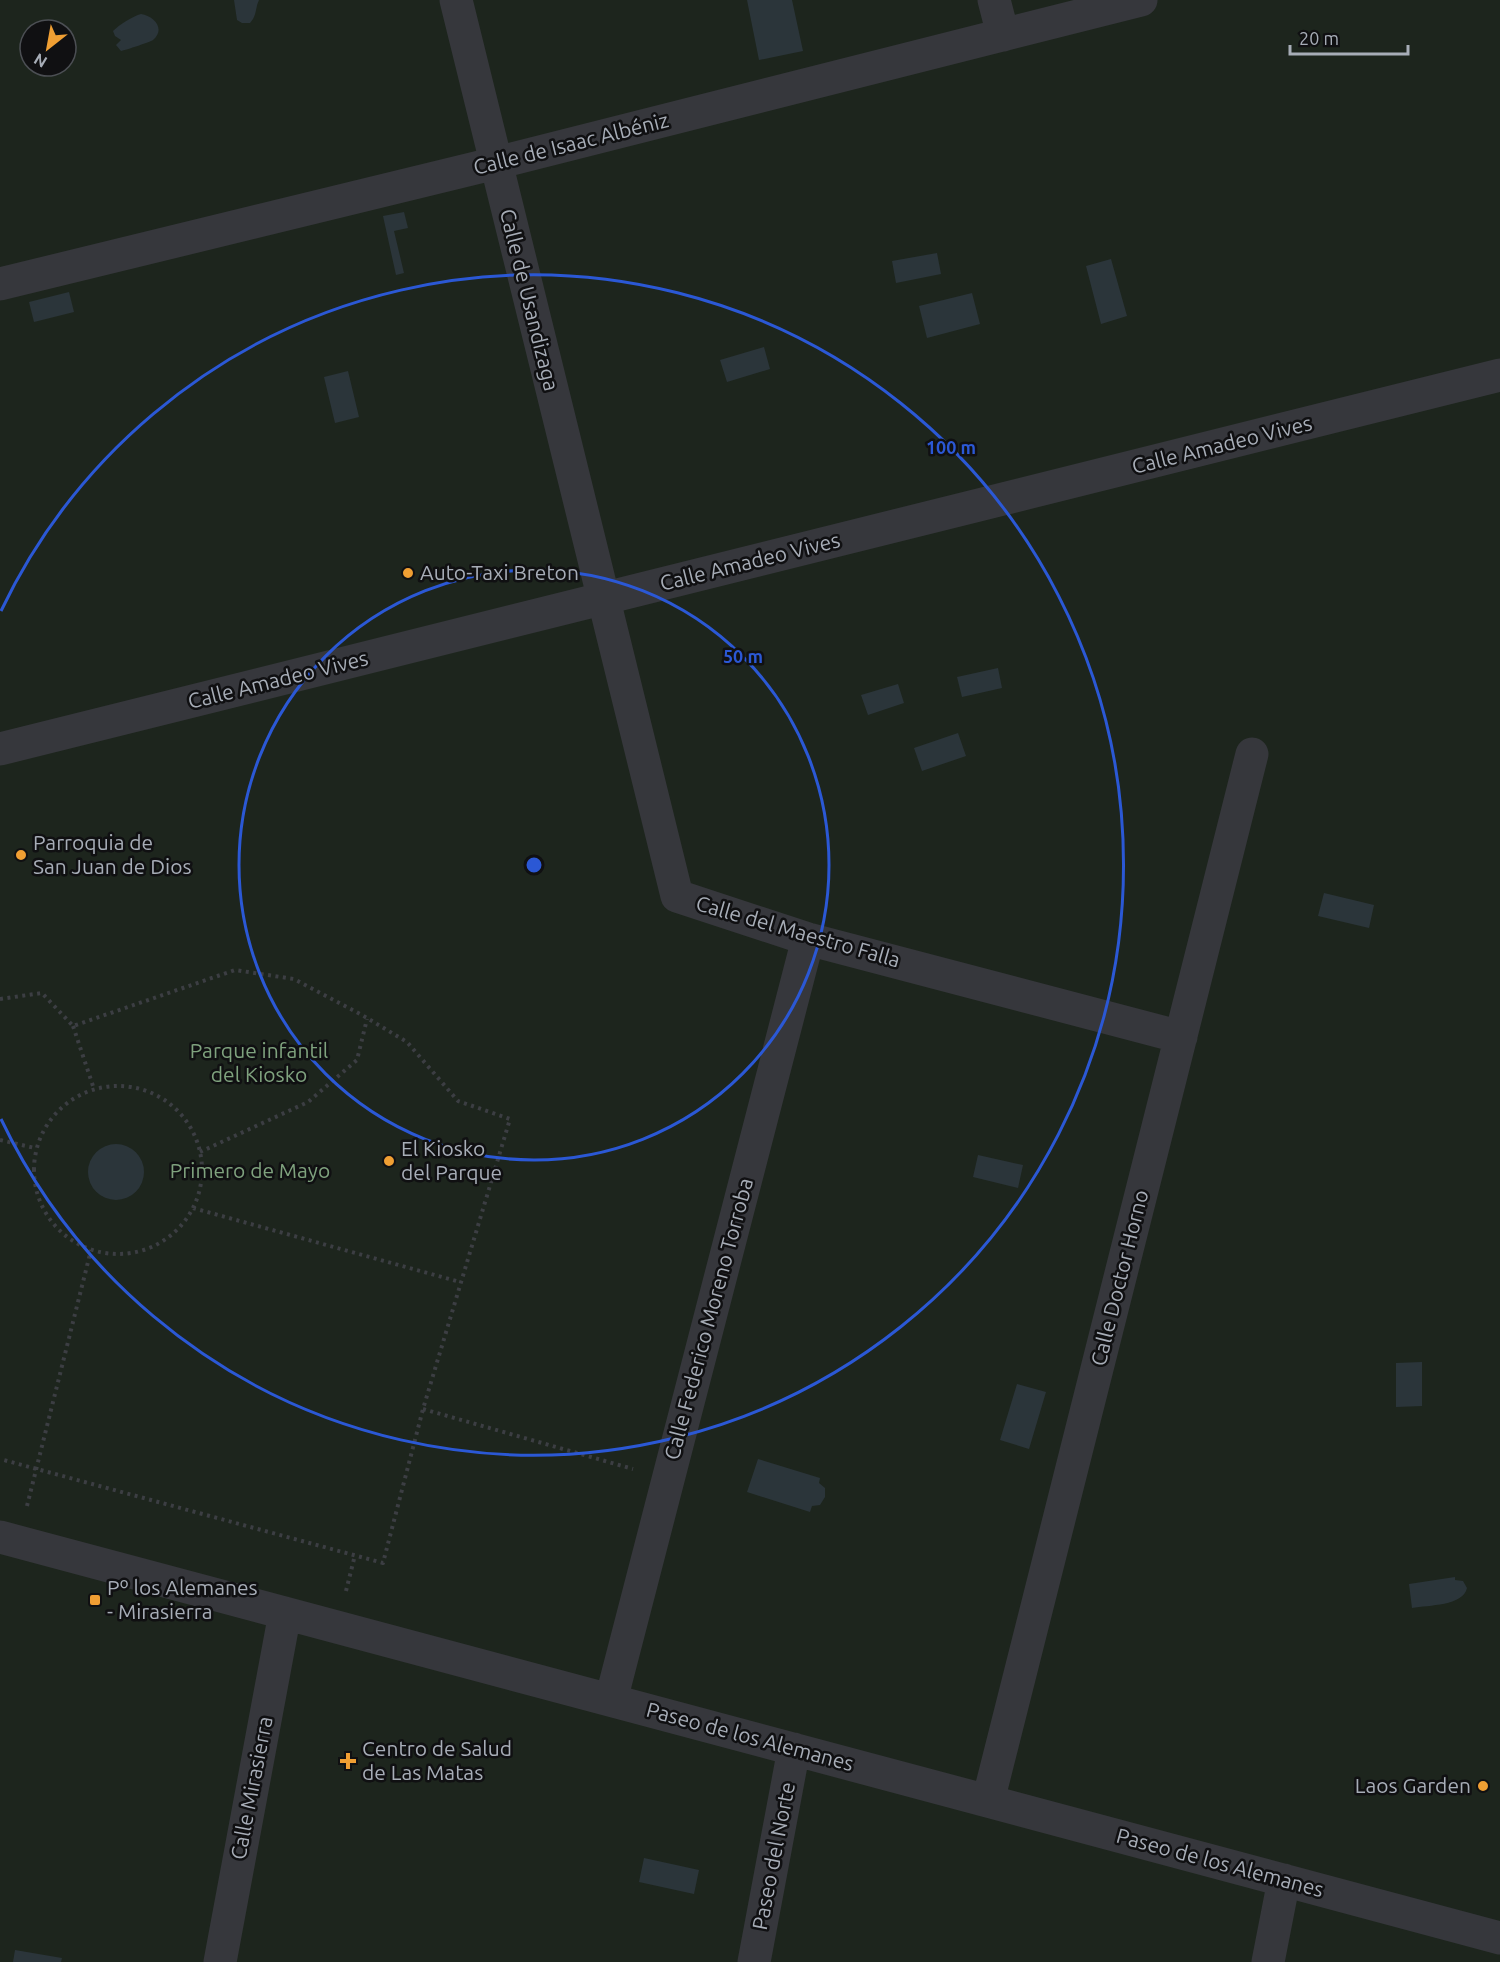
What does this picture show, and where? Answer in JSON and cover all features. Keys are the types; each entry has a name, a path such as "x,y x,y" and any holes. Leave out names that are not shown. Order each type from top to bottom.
{"street":[{"name":"Calle de Usandizaga","path":"456,0 604,599"},
{"path":"994,0 1003,35"},
{"name":"Calle de Isaac Albéniz","path":"0,284 496,163 1141,0"},
{"name":"Calle Amadeo Vives","path":"0,749 1500,375"},
{"name":"Calle del Maestro Falla","path":"604,599 677,896 808,939 1181,1037"},
{"name":"Calle Doctor Horno","path":"988,1801 1252,754"},
{"name":"Calle Federico Moreno Torroba","path":"611,1700 808,939"},
{"name":"Paseo de los Alemanes","path":"12,1526 285,1613 1500,1938"},
{"name":"Calle Mirasierra","path":"220,1962 285,1613"},
{"name":"Paseo del Norte","path":"754,1962 794,1749"},
{"path":"1268,1962 1284,1880"}],"path":[{"path":"0,1459 382,1563 423,1409 510,1119 458,1101 407,1042 294,979 235,970 73,1026"},
{"path":"0,999 42,993 73,1026 93,1089"},
{"path":"200,1152 308,1102 357,1060 367,1019"},
{"path":"109,1085 135,1086 159,1096 180,1112 194,1134 200,1152 202,1158 201,1184 193,1208 182,1225 167,1239 150,1248 130,1253 110,1254 91,1250 72,1241 55,1227 43,1210 35,1191 32,1169 35,1148 45,1124 62,1105 84,1092 109,1085"},
{"path":"0,1140 35,1148"},
{"path":"193,1208 460,1282"},
{"path":"12,1526 36,1469 91,1250"},
{"path":"423,1409 668,1478"},
{"path":"344,1601 354,1556"}],"green space":[{"path":"0,0 1500,0 1500,1962 0,1962"}],"shaded area":[{"path":"234,0 259,0 254,18 250,23 237,20"},
{"path":"747,0 792,0 803,51 759,60"},
{"path":"141,14 150,17 157,24 157,36 151,41 121,51 116,45 121,40 115,36 113,31 126,21"},
{"path":"404,212 408,228 394,231 404,273 396,275 383,216"},
{"path":"937,253 941,274 896,283 892,261"},
{"path":"1111,259 1127,316 1101,324 1086,266"},
{"path":"69,292 74,312 34,322 29,302"},
{"path":"972,293 980,324 927,338 919,306"},
{"path":"764,347 770,369 727,382 720,360"},
{"path":"348,371 359,417 335,423 324,377"},
{"path":"998,668 1002,688 962,697 957,677"},
{"path":"898,684 904,703 868,715 861,695"},
{"path":"958,733 966,756 922,771 914,748"},
{"path":"1324,893 1374,905 1369,928 1318,916"},
{"path":"116,1144 127,1146 136,1152 142,1161 144,1172 142,1183 136,1192 127,1198 116,1200 105,1198 96,1192 90,1183 88,1172 90,1161 96,1152 105,1146"},
{"path":"978,1155 1023,1165 1018,1188 973,1177"},
{"path":"1422,1362 1422,1406 1396,1407 1396,1363"},
{"path":"1017,1384 1046,1392 1029,1449 1000,1440"},
{"path":"758,1459 820,1478 819,1483 825,1488 825,1497 820,1505 812,1506 810,1512 747,1492"},
{"path":"1455,1577 1455,1580 1463,1581 1467,1588 1459,1598 1444,1604 1412,1608 1409,1584"},
{"path":"644,1858 699,1870 694,1894 639,1882"},
{"path":"15,1950 62,1958 61,1962 13,1962"}],"place":[{"name":"Auto-Taxi Breton","path":"408,573"},
{"name":"Parroquia de San Juan de Dios","path":"21,855"},
{"name":"El Kiosko del Parque","path":"389,1161"},
{"name":"Pº los Alemanes - Mirasierra","path":"95,1600"},
{"name":"Centro de Salud de Las Matas","path":"348,1761"},
{"name":"Laos Garden","path":"1483,1786"}],"park label":[{"name":"Parque infantil del Kiosko","path":"259,1063"},
{"name":"Primero de Mayo","path":"250,1171"}]}
